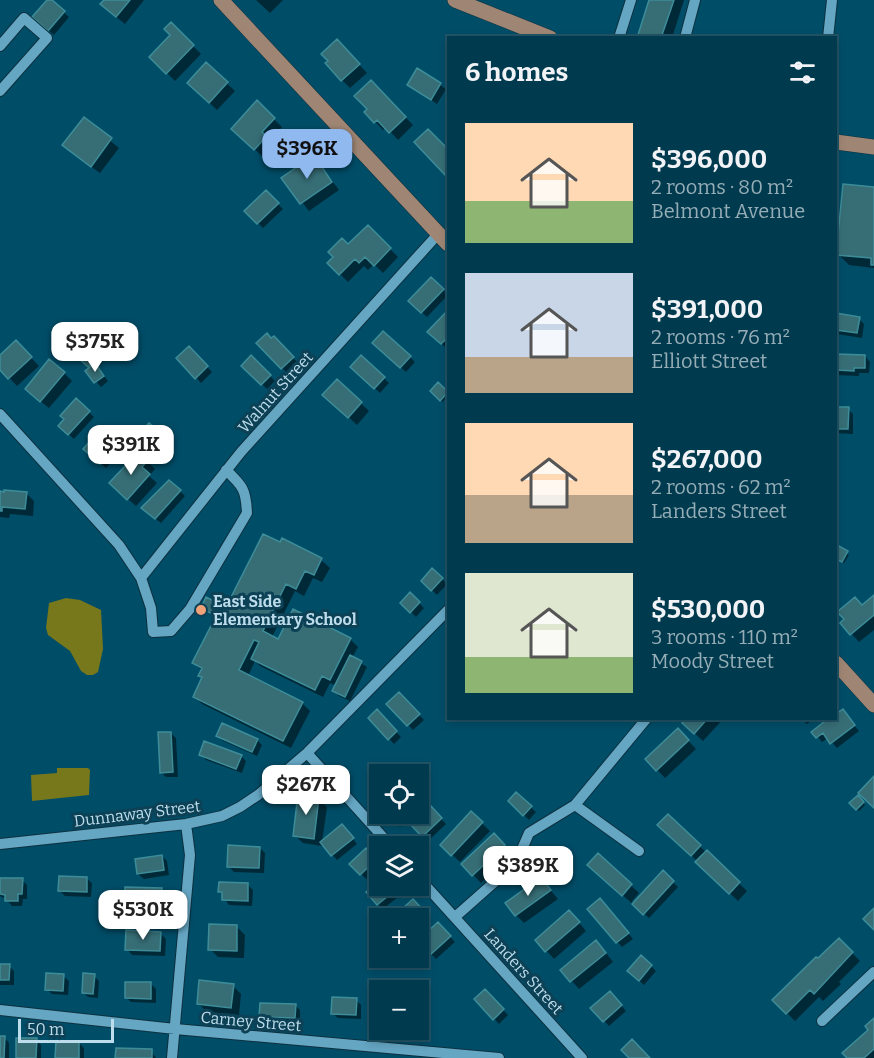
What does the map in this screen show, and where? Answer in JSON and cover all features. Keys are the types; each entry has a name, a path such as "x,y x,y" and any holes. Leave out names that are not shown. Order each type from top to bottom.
{"main road":[{"path":"221,0 444,239"},
{"path":"455,0 545,36"},
{"path":"837,142 874,147"},
{"path":"837,664 874,705"}],"street":[{"path":"620,36 631,0"},
{"path":"686,36 695,0"},
{"path":"828,36 832,0"},
{"path":"0,46 24,18 47,38 0,91"},
{"name":"Walnut Street","path":"141,578 226,470 444,239"},
{"path":"0,414 119,545 141,578 151,608 153,633 171,631 190,609 246,513 246,495 242,485 226,470"},
{"name":"Dunnaway Street","path":"0,844 186,824 222,816 240,807 258,795 307,753 447,611"},
{"path":"455,917 516,863 529,833 575,805 644,720"},
{"path":"307,753 382,836"},
{"path":"575,805 639,851"},
{"path":"172,1058 190,855 186,824"},
{"name":"Landers Street","path":"429,889 582,1058"},
{"path":"822,1021 874,972"},
{"name":"Carney Street","path":"0,1010 175,1029 499,1058"}],"shaded area":[{"path":"66,598 80,600 101,610 103,649 98,672 93,675 87,675 81,671 70,651 48,635 46,628 49,603"},
{"path":"57,768 88,768 90,770 89,795 32,801 31,775 57,773"}],"building":[{"path":"47,0 52,0 65,11 48,31 32,17"},
{"path":"104,0 130,0 116,17 100,4"},
{"path":"649,0 674,0 662,36 638,36"},
{"path":"171,22 194,45 166,74 149,57 170,35 164,29"},
{"path":"337,39 360,64 341,81 325,63 328,61 321,54"},
{"path":"206,62 228,82 209,103 187,83"},
{"path":"417,68 441,83 431,100 407,85"},
{"path":"371,80 406,117 389,133 377,120 374,123 364,112 367,109 354,96"},
{"path":"257,100 275,118 262,132 267,136 254,150 231,129"},
{"path":"84,117 112,138 91,167 62,145"},
{"path":"428,129 447,148 447,173 445,175 414,142"},
{"path":"314,155 332,182 300,204 281,178"},
{"path":"843,184 874,187 874,265 871,265 871,258 837,255"},
{"path":"266,190 279,203 257,224 244,211"},
{"path":"368,225 391,248 374,266 365,257 359,263 355,259 339,275 327,263 333,257 328,252 342,238 348,244"},
{"path":"431,277 444,289 421,313 408,301"},
{"path":"447,311 447,338 441,344 427,332"},
{"path":"837,313 860,317 857,333 837,330"},
{"path":"383,331 411,356 400,368 372,343"},
{"path":"267,333 271,338 274,336 294,357 281,369 256,343"},
{"path":"16,340 32,357 8,379 0,370 0,355"},
{"path":"84,346 97,357 88,367 76,356"},
{"path":"189,346 208,366 195,379 176,358"},
{"path":"837,354 865,355 865,368 854,368 854,371 837,370"},
{"path":"251,355 271,375 261,385 241,366"},
{"path":"361,355 385,377 374,389 350,367"},
{"path":"49,359 65,372 40,402 25,389"},
{"path":"95,363 104,376 94,383 85,371"},
{"path":"337,379 362,402 348,418 322,395"},
{"path":"438,382 447,393 440,401 430,391"},
{"path":"76,398 90,411 68,435 58,426 64,419 60,416"},
{"path":"837,407 849,407 848,429 837,429"},
{"path":"149,423 158,430 150,441 140,433"},
{"path":"102,428 119,443 100,464 83,449"},
{"path":"139,451 148,460 142,467 150,474 127,500 109,483"},
{"path":"169,480 181,490 155,519 141,508"},
{"path":"4,490 27,492 25,509 2,507 0,511 0,491 4,492"},
{"path":"263,534 280,542 282,538 322,558 314,575 305,571 296,589 286,584 263,631 278,639 293,609 351,638 330,680 322,676 315,690 251,659 259,642 254,640 239,670 303,702 283,741 193,697 202,677 198,676 202,668 192,663 216,616 201,608 206,597 226,607"},
{"path":"837,545 848,551 842,562 837,560"},
{"path":"432,568 443,578 431,591 421,581"},
{"path":"410,592 420,602 410,613 400,603"},
{"path":"874,595 874,615 850,635 840,623 844,619 837,612 855,597 862,605"},
{"path":"350,655 362,661 345,697 332,691"},
{"path":"399,692 420,714 407,726 386,704"},
{"path":"377,709 397,731 388,740 368,718"},
{"path":"843,709 855,725 830,744 823,733 816,738 811,732 826,720 837,720 837,713"},
{"path":"684,720 706,720 694,734 682,723"},
{"path":"222,723 258,739 252,752 216,736"},
{"path":"678,728 689,740 656,771 645,759"},
{"path":"158,732 171,732 173,772 160,773"},
{"path":"204,741 242,755 236,769 199,755"},
{"path":"874,776 874,808 858,793"},
{"path":"516,792 532,806 523,816 508,801"},
{"path":"298,794 319,797 314,839 293,836"},
{"path":"858,795 864,802 856,810 849,803"},
{"path":"431,806 442,818 421,836 411,825 429,824"},
{"path":"471,811 483,822 451,856 440,845"},
{"path":"668,814 701,845 691,856 657,825"},
{"path":"342,824 354,838 331,856 320,842"},
{"path":"494,833 505,845 472,876 461,864"},
{"path":"228,845 260,847 259,868 227,867"},
{"path":"366,848 369,851 369,867 360,875 349,864"},
{"path":"707,850 740,882 729,894 695,862"},
{"path":"598,853 632,884 622,896 587,865"},
{"path":"162,855 164,870 137,874 135,859"},
{"path":"663,870 674,881 643,915 632,904"},
{"path":"59,876 87,877 87,892 58,891"},
{"path":"541,877 551,890 515,916 505,903"},
{"path":"0,878 23,878 22,894 18,894 18,901 5,901 5,895 0,894"},
{"path":"219,882 248,883 248,901 222,900 222,892 218,892"},
{"path":"125,887 162,888 161,916 124,915"},
{"path":"369,896 388,896 377,905"},
{"path":"600,898 629,933 616,943 587,909"},
{"path":"413,899 421,908 403,908"},
{"path":"874,908 874,930 863,919"},
{"path":"569,910 580,922 545,952 535,940"},
{"path":"438,922 451,936 430,955 429,954 429,930"},
{"path":"209,924 237,925 237,951 208,950"},
{"path":"126,930 161,932 160,951 125,950"},
{"path":"839,938 853,952 814,994 810,990 786,1014 772,1000"},
{"path":"596,940 606,953 570,982 560,970"},
{"path":"641,955 652,965 639,981 627,971"},
{"path":"0,964 10,964 9,980 0,980"},
{"path":"46,973 64,974 63,991 45,990"},
{"path":"83,973 95,974 93,994 82,993"},
{"path":"199,980 234,984 231,1008 197,1004"},
{"path":"125,982 151,982 151,999 125,998"},
{"path":"485,989 504,1009 493,1020 474,999"},
{"path":"610,991 622,1005 603,1022 590,1008"},
{"path":"332,997 357,998 356,1015 331,1014"},
{"path":"260,1003 296,1004 295,1018 259,1017"},
{"path":"874,1018 874,1049 864,1058 847,1058 842,1053 868,1030 865,1026"},
{"path":"0,1036 5,1036 4,1058 0,1058"},
{"path":"16,1038 37,1038 36,1058 16,1058"},
{"path":"632,1039 650,1058 629,1058 621,1050"},
{"path":"56,1041 79,1042 79,1058 55,1058"},
{"path":"116,1048 152,1049 152,1058 115,1058"}],"place":[{"name":"East Side Elementary School","path":"201,610"}]}
